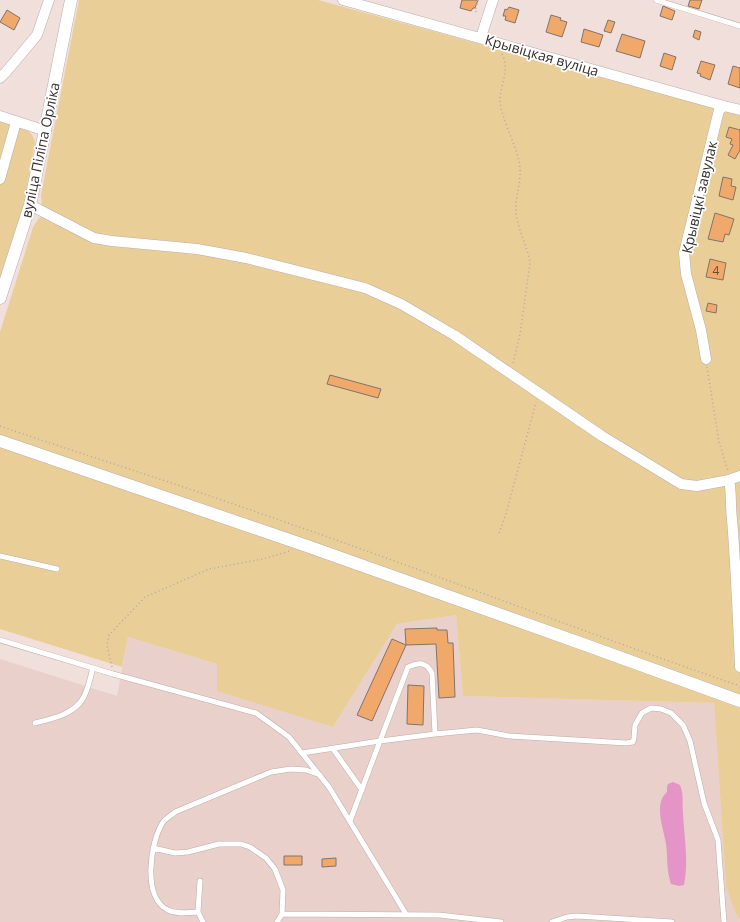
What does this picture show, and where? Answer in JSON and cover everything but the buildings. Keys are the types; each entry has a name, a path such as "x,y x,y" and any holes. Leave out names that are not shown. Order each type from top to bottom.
{"street":[{"path":"0,78 37,35 49,0"},
{"name":"вуліца Піліпа Орліка","path":"0,298 30,205 71,0"},
{"name":"Крывіцкая вуліца","path":"343,0 480,37 598,72 740,110"},
{"path":"480,37 493,0"},
{"name":"Крывіцкі завулак","path":"706,359 701,330 686,274 684,253 719,110 724,106"},
{"path":"0,116 46,131"},
{"path":"0,179 16,122"},
{"path":"30,205 94,238 198,249 246,258 365,288 401,304 454,335 602,436 681,484 697,486 729,480 740,476"},
{"path":"0,441 307,546 740,701"},
{"path":"729,480 732,493 731,512 734,542 740,667"}],"lane":[{"path":"656,0 740,26"},
{"path":"0,556 57,569"},
{"path":"0,642 256,713 289,737 330,787 406,914"},
{"path":"350,821 408,667 414,664 423,663 429,667 432,673 435,734"},
{"path":"35,723 62,715 81,701 87,690 93,668"},
{"path":"302,753 380,741 477,730 509,736 626,743 633,742 635,725 642,713 651,708 661,709 671,713 683,725 690,741 704,803 718,840 724,922"},
{"path":"333,748 362,790"},
{"path":"198,912 181,913 169,911 162,907 154,896 151,866 153,848 158,832 164,821 175,812 271,772 298,769 320,775"},
{"path":"153,848 175,853 188,852 219,844 241,844 250,847 266,858 275,869 283,890 282,914 277,922"},
{"path":"200,881 198,912 203,922"},
{"path":"282,914 439,914 501,922"},
{"path":"552,922 567,917 578,916 672,922"}],"path":[{"path":"478,0 475,11 484,14"},
{"path":"492,41 503,55 506,67 500,99 502,110 519,162 520,181 516,211 520,232 528,252 530,263 520,334 510,374"},
{"path":"706,359 719,442 728,467 729,480"},
{"path":"499,533 506,514 538,396"},
{"path":"0,426 260,513 641,652 740,686"},
{"path":"113,674 107,645 109,635 145,597 209,569 264,559 307,546"}],"shaded area":[{"path":"79,0 318,0 740,115 740,920 736,914 726,886 714,703 463,696 456,615 397,624 333,727 217,691 217,664 128,637 122,667 0,629 0,332 33,227 39,218 49,215 42,205 41,195"},
{"path":"0,120 17,125 27,130 31,133 35,143 24,203 0,282"},
{"path":"456,615 463,696 714,703 726,886 740,922 0,922 0,659 117,696 128,637 217,664 333,727 397,624"},
{"path":"673,782 680,785 682,792 686,849 684,885 679,886 671,884 669,878 666,844 660,817 663,797 667,792 668,784"}]}
